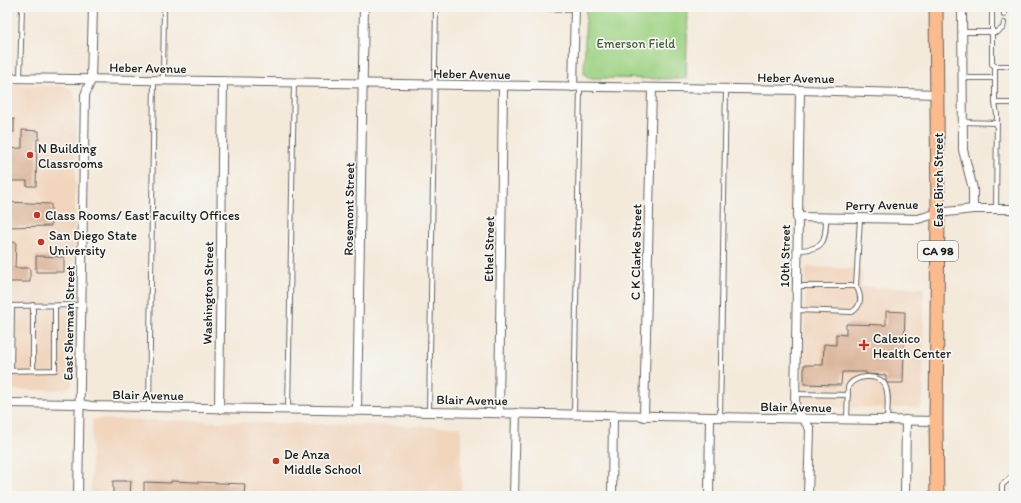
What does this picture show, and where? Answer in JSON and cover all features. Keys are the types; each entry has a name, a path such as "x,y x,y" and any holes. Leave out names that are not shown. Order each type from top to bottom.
{"main road":[{"name":"East Birch Street","path":"936,7 938,213 936,421 937,496"}],"street":[{"name":"East Sherman Street","path":"78,496 85,95 92,80 93,7"},
{"name":"Rosemont Street","path":"357,411 364,7"},
{"name":"East Birch Street","path":"962,7 963,150 973,189 973,209"},
{"path":"575,8 577,87"},
{"name":"Heber Avenue","path":"7,78 800,90 937,94"},
{"name":"Washington Street","path":"218,409 223,81"},
{"name":"Ethel Street","path":"499,413 503,86"},
{"name":"C K Clarke Street","path":"644,417 652,88"},
{"name":"10th Street","path":"800,90 795,407 810,429 808,496"},
{"name":"Perry Avenue","path":"797,217 918,219 938,213 973,209 1014,209"},
{"name":"Blair Avenue","path":"7,403 80,404 91,406 149,408 936,421"},
{"path":"514,496 516,413"},
{"path":"612,496 613,416"},
{"path":"709,496 710,418"},
{"path":"906,420 906,496"}],"lane":[{"path":"20,78 22,7"},
{"path":"163,80 164,7"},
{"path":"429,412 436,7"},
{"path":"495,7 575,8"},
{"path":"992,7 992,64 995,66 995,103 997,114 996,209"},
{"path":"1004,7 1004,15"},
{"path":"962,32 1000,31 1004,23"},
{"path":"995,66 1014,66"},
{"path":"962,78 995,78"},
{"path":"149,408 154,80"},
{"path":"288,410 294,82"},
{"path":"574,415 577,87"},
{"path":"720,418 726,89"},
{"path":"995,103 1014,103"},
{"path":"963,122 997,123"},
{"path":"797,250 808,250 815,248 821,243 825,238 826,218"},
{"path":"796,310 852,312 857,309 861,301 860,292 856,286 860,218"},
{"path":"796,286 856,286"},
{"path":"55,306 54,370 9,371 9,306 82,305"},
{"path":"33,306 33,370"},
{"path":"847,420 848,387 850,382 863,377 879,379 885,385 887,392 887,420"},
{"path":"795,394 848,395"},
{"path":"1002,496 1002,485 1014,475"}],"shaded area":[{"name":"San Diego State University","path":"7,84 66,86 73,91 77,100 72,385 65,390 7,390"},
{"name":"Calexico Health Center","path":"806,267 862,269 861,287 924,288 923,403 919,408 806,407 803,403"},
{"name":"De Anza Middle School","path":"92,419 461,427 461,496 91,496"}],"green space":[{"name":"Emerson Field","path":"586,7 688,7 686,79 588,78 584,73"}],"building":[{"path":"7,119 14,119 14,132 7,132"},
{"path":"22,130 39,131 39,139 37,139 36,186 27,186 27,181 7,181 7,149 22,148"},
{"path":"7,202 51,204 51,226 7,227"},
{"path":"16,242 15,268 30,268 30,282 7,282 7,243"},
{"path":"36,256 64,257 64,272 36,272"},
{"path":"886,311 905,312 903,383 887,383 886,375 866,374 866,372 842,372 841,385 804,384 804,365 823,365 824,344 836,345 836,334 846,335 846,324 886,325"},
{"path":"113,481 131,481 130,496 113,496"},
{"path":"171,481 245,484 244,496 144,496 144,482 171,483"}],"place":[{"name":"N Building Classrooms","path":"30,155"},
{"name":"Class Rooms/ East Facuilty Offices","path":"37,215"},
{"name":"San Diego State University","path":"41,242"},
{"name":"Calexico Health Center","path":"864,345"},
{"name":"De Anza Middle School","path":"276,461"}]}
